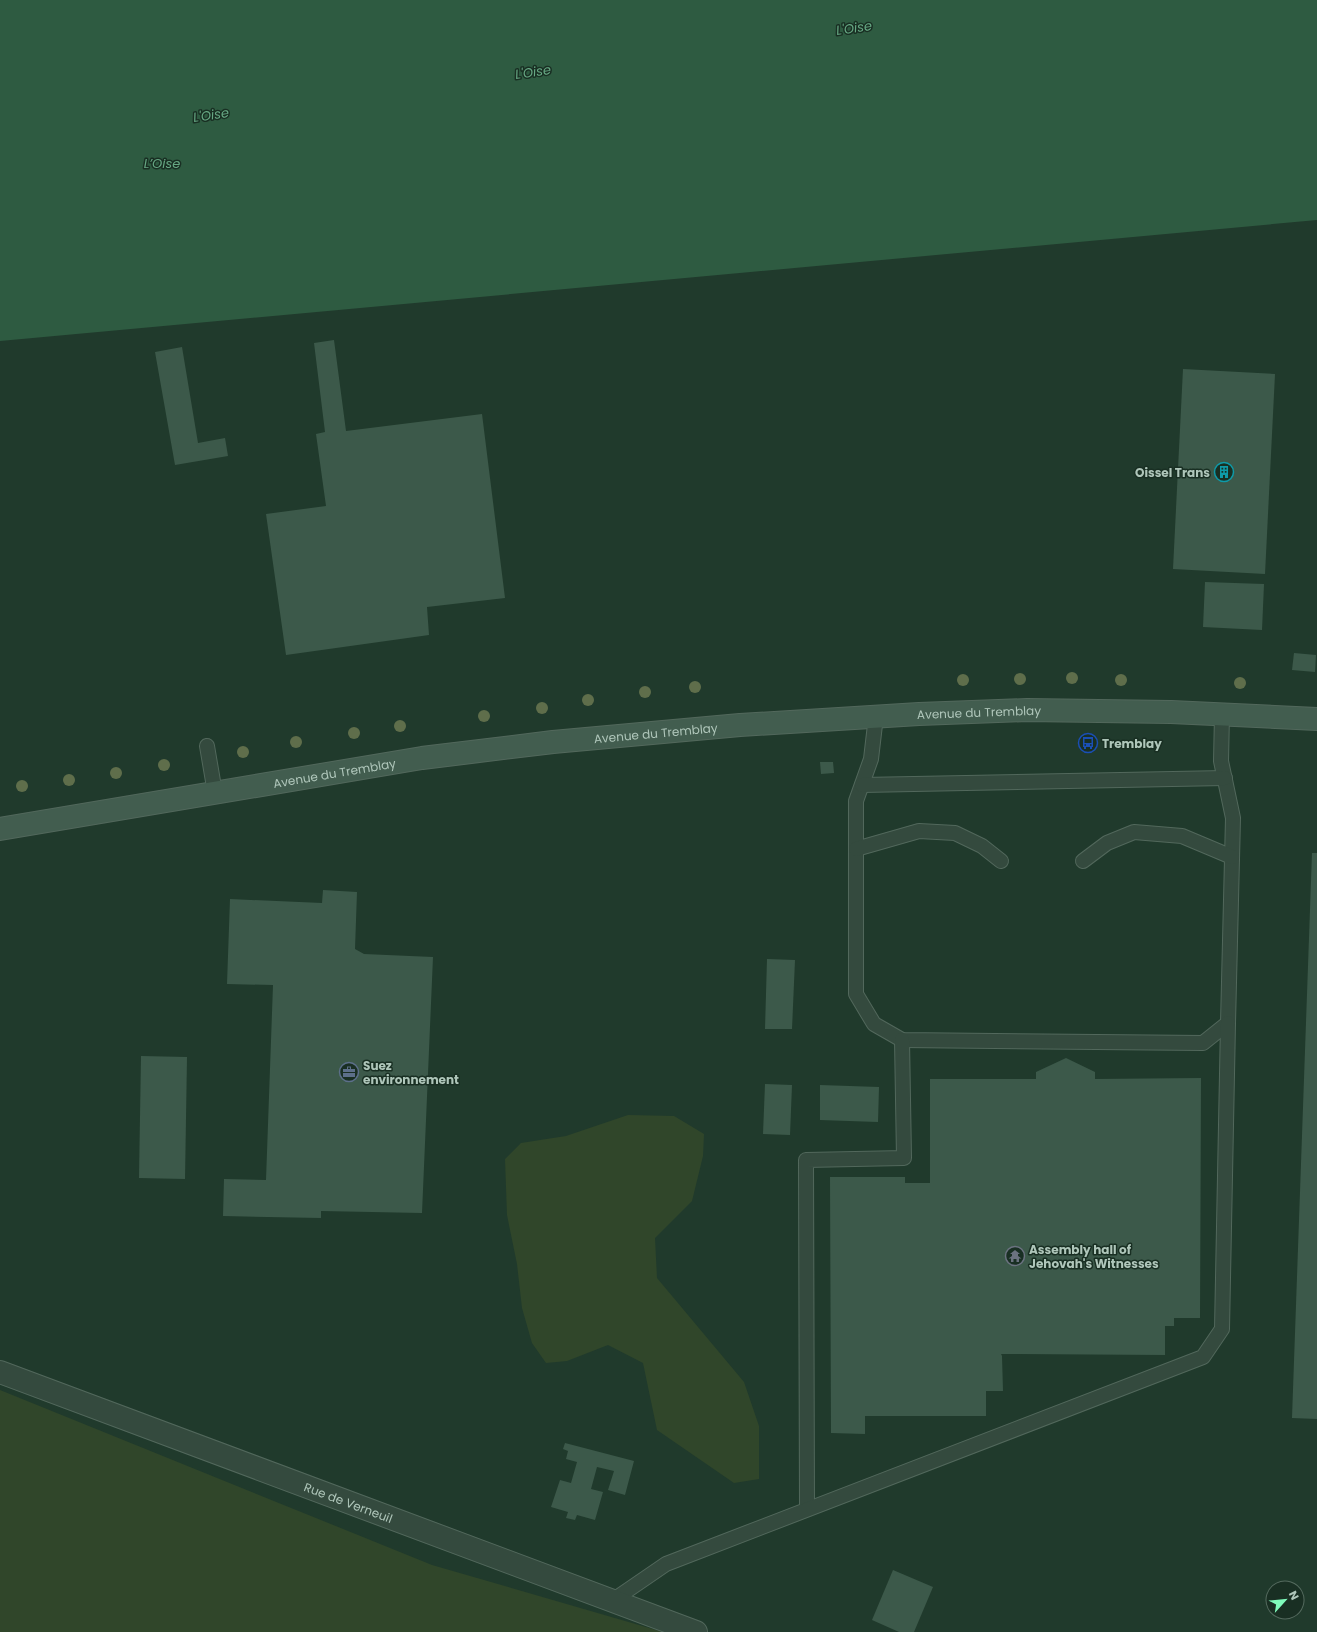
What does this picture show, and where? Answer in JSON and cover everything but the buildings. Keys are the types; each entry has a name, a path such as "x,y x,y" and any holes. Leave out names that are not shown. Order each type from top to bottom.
{"main road":[{"name":"Avenue du Tremblay","path":"0,829 422,758 532,744 740,725 876,716 1027,710 1222,714 1317,719"}],"street":[{"name":"Rue de Verneuil","path":"0,1372 696,1632"}],"lane":[{"path":"612,1601 666,1564 1203,1357 1222,1329 1233,818 1221,760 1222,714"},
{"path":"876,716 871,759 856,800 856,994 874,1024 902,1040 1203,1043 1228,1023"},
{"path":"208,746 215,793"},
{"path":"862,785 1225,778"},
{"path":"856,849 919,831 955,833 982,846 1001,861"},
{"path":"1083,861 1107,843 1134,832 1182,836 1232,857"},
{"path":"808,1509 806,1160 904,1158 902,1040"}],"shaded area":[{"path":"628,1115 674,1116 704,1134 703,1156 692,1201 655,1238 657,1278 744,1382 759,1426 759,1479 734,1483 657,1430 643,1363 608,1345 567,1361 546,1363 532,1343 522,1308 517,1264 507,1215 505,1159 521,1143 566,1136"},
{"path":"0,1390 432,1565 663,1632 0,1632"}],"water":[{"name":"L’Oise","path":"0,0 1317,0 1317,220 0,341"}],"place":[{"name":"Oissel Trans","path":"1224,472"},
{"name":"Tremblay","path":"1088,743"},
{"name":"Suez environnement","path":"349,1072"},
{"name":"Assembly hall of Jehovah's Witnesses","path":"1015,1256"}],"water label":[{"name":"L'Oise","path":"854,28"},
{"name":"L'Oise","path":"533,72"},
{"name":"L'Oise","path":"211,115"}]}
